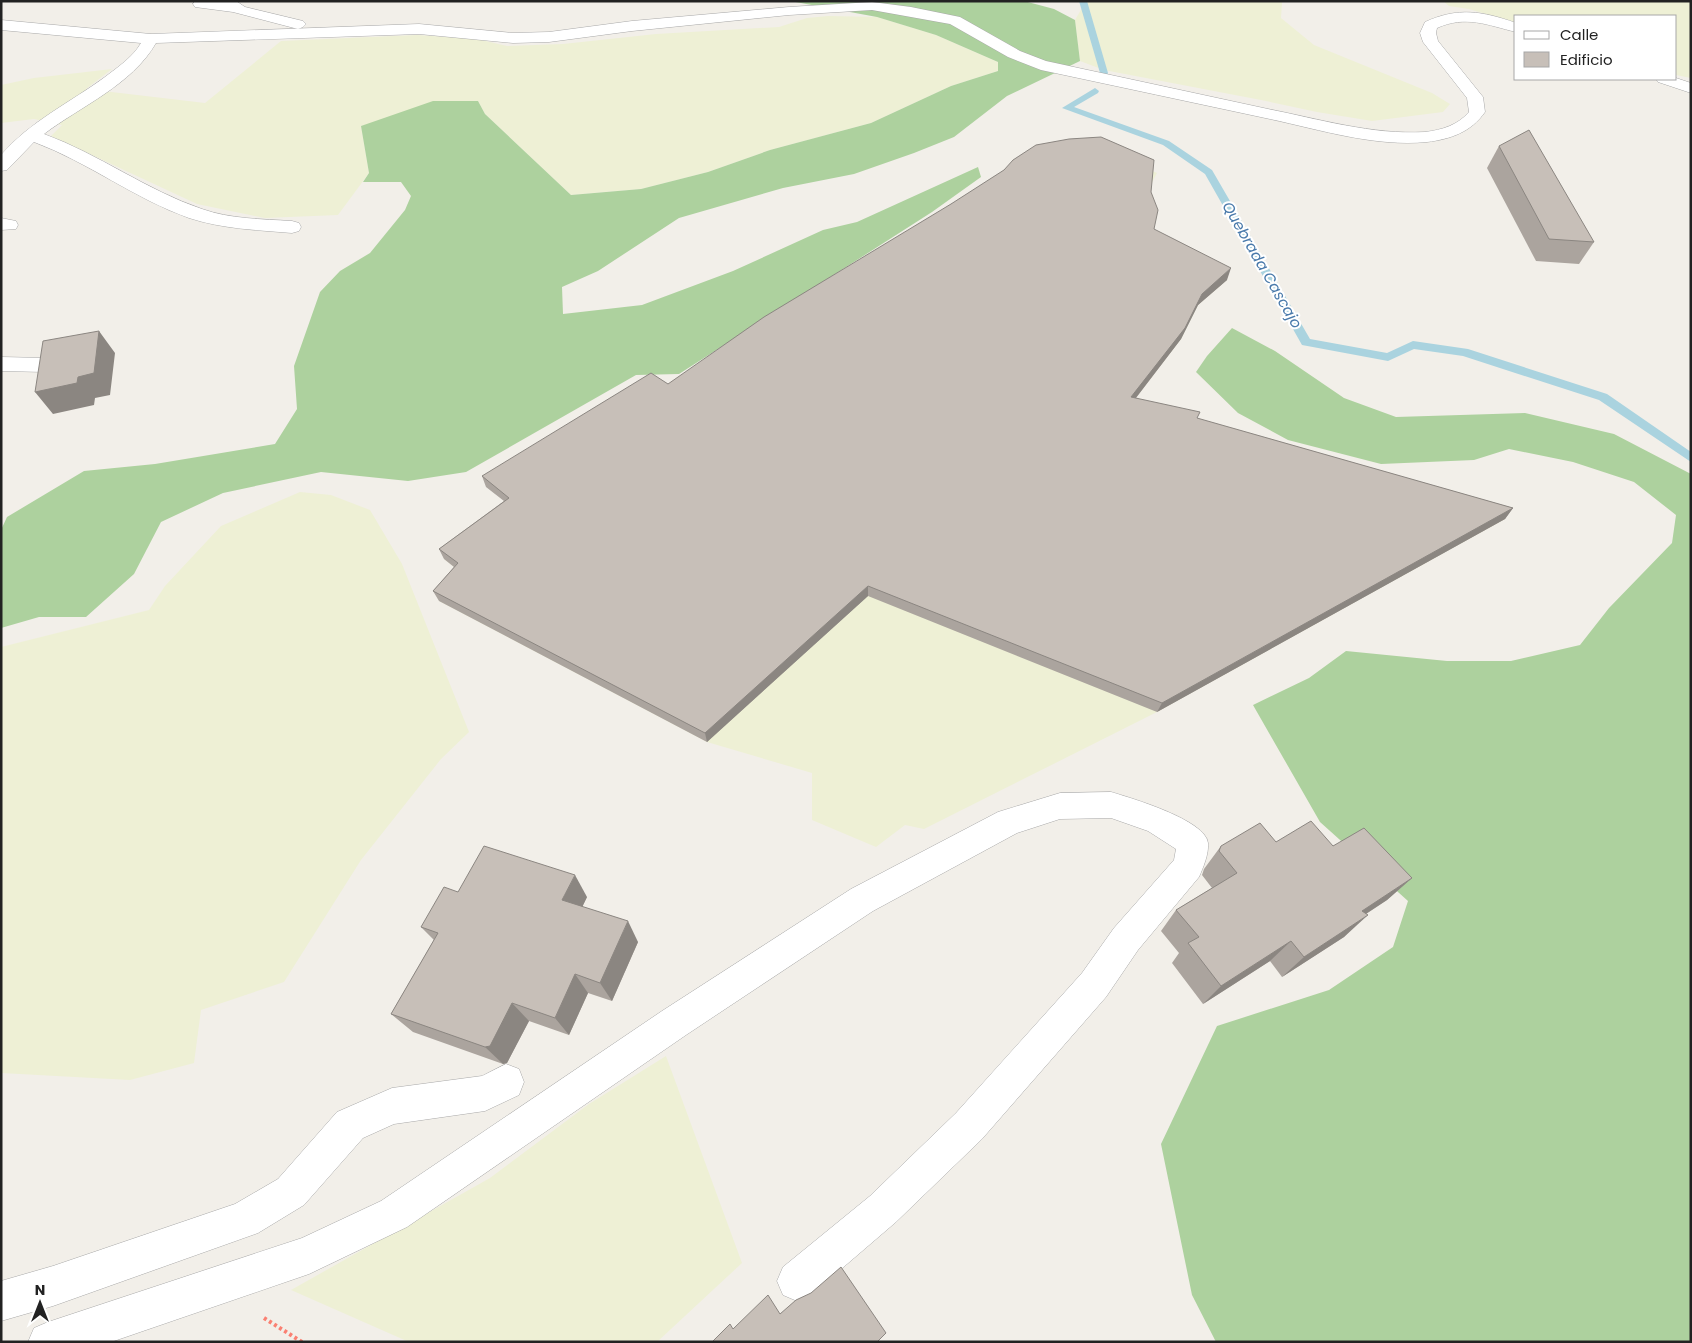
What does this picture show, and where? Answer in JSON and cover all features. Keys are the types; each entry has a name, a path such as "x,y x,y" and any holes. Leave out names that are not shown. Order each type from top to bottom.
{"street":[{"path":"753,1 789,11"},
{"path":"200,4 229,4 308,26 323,33"},
{"path":"1,25 151,39 419,29 513,38 549,37 632,26 789,11 872,6 956,20 1014,54 1041,65 1349,131 1394,137 1432,136 1454,130 1467,124 1477,112 1475,97 1431,42 1428,33 1430,25 1444,18 1466,16 1483,17 1514,27"},
{"path":"1,166 28,139 129,67 148,46 151,39"},
{"path":"1667,80 1691,88"},
{"path":"1,149 28,139 104,167 195,213 240,223 292,227"},
{"path":"1,364 45,366"},
{"path":"48,1342 218,1287 309,1255 394,1214 674,1023 862,900 1009,822 1060,806 1111,805 1158,821 1193,843 1188,867 1126,939 1094,985 969,1126 883,1209 797,1280"},
{"path":"1,1301 53,1286 245,1220 292,1192 350,1125 392,1106 485,1093 506,1082"}],"green space":[{"path":"790,1 1024,1 1054,9 1075,20 1080,61 1007,96 954,137 854,174 783,188 679,218 598,271 562,287 563,314 642,305 733,271 823,230 857,222 978,167 981,177 932,212 679,374 636,375 466,472 408,481 321,472 223,493 161,522 134,574 86,617 39,617 1,628 1,530 7,517 84,471 155,464 275,444 297,409 294,366 320,292 340,271 370,253 405,210 411,196 401,182 363,182 369,173 361,126 433,101 478,101 485,114 571,195 641,189 708,172 770,150 871,123 951,86 998,71 998,62 936,35 877,17"},
{"path":"1086,1 1285,1 1282,2 1281,18 1314,45 1432,93 1450,104 1443,112 1372,121 1104,70 1080,61 1075,20"},
{"path":"1443,1 1691,1 1691,78 1677,75 1677,15 1514,15 1514,22 1469,9 1449,6"},
{"path":"828,16 877,17 936,35 998,62 998,71 951,86 871,123 770,150 708,172 641,189 571,195 485,114 478,101 361,126 369,173 338,215 265,218 197,204 51,136 62,125 34,119 1,123 1,85 34,78 112,69 86,89 205,103 281,41 417,35 477,39 507,46 563,44 656,34 779,27 807,18"},
{"path":"1099,148 1157,173 1150,186 1151,240 1227,280 1198,305 1181,339 1120,418 1210,434 1505,519 1157,712 924,829 905,825 876,847 812,820 812,773 707,742 439,601 463,574 444,559"},
{"path":"1232,328 1275,351 1344,398 1396,417 1525,413 1614,434 1691,474 1691,1342 1216,1342 1192,1295 1161,1144 1217,1026 1329,990 1393,947 1408,901 1320,822 1253,705 1309,678 1346,651 1447,661 1511,661 1580,645 1609,608 1672,543 1676,515 1634,482 1573,462 1509,449 1474,460 1381,464 1288,440 1238,413 1196,372 1207,356"},
{"path":"300,492 331,495 370,510 402,564 469,732 441,759 361,860 284,982 201,1010 194,1063 130,1080 1,1073 1,647 149,610 165,586 221,526"},
{"path":"666,1056 742,1263 657,1342 409,1342 291,1290 490,1178 589,1104"}],"building":[{"path":"1529,130 1594,242 1549,239 1499,146"},
{"path":"1101,137 1154,160 1151,192 1158,210 1154,229 1231,268 1202,294 1185,328 1131,397 1200,412 1197,418 1513,508 1162,703 868,586 705,733 433,591 458,563 439,549 509,498 482,476 651,373 668,384 764,317 951,204 1004,170 1013,160 1036,145 1069,139"},
{"path":"99,331 94,373 78,377 77,383 35,392 43,341"},
{"path":"1311,821 1333,846 1364,828 1412,878 1362,911 1368,915 1304,957 1291,941 1221,986 1188,943 1199,937 1176,910 1237,873 1219,851 1221,846 1260,823 1276,842"},
{"path":"484,846 575,875 562,900 628,921 600,983 575,974 555,1018 512,1003 490,1046 485,1047 391,1014 438,933 421,927 444,887 458,892"},
{"path":"841,1267 886,1333 877,1342 712,1342 730,1324 733,1329 768,1295 780,1314 796,1300 811,1293"}],"waterway":[{"name":"Quebrada Cascajo","path":"1083,1 1104,73"},
{"name":"Quebrada Cascajo","path":"1095,91 1067,108 1166,143 1209,172 1306,342 1388,357 1413,345 1464,352 1603,397 1691,458"}]}
